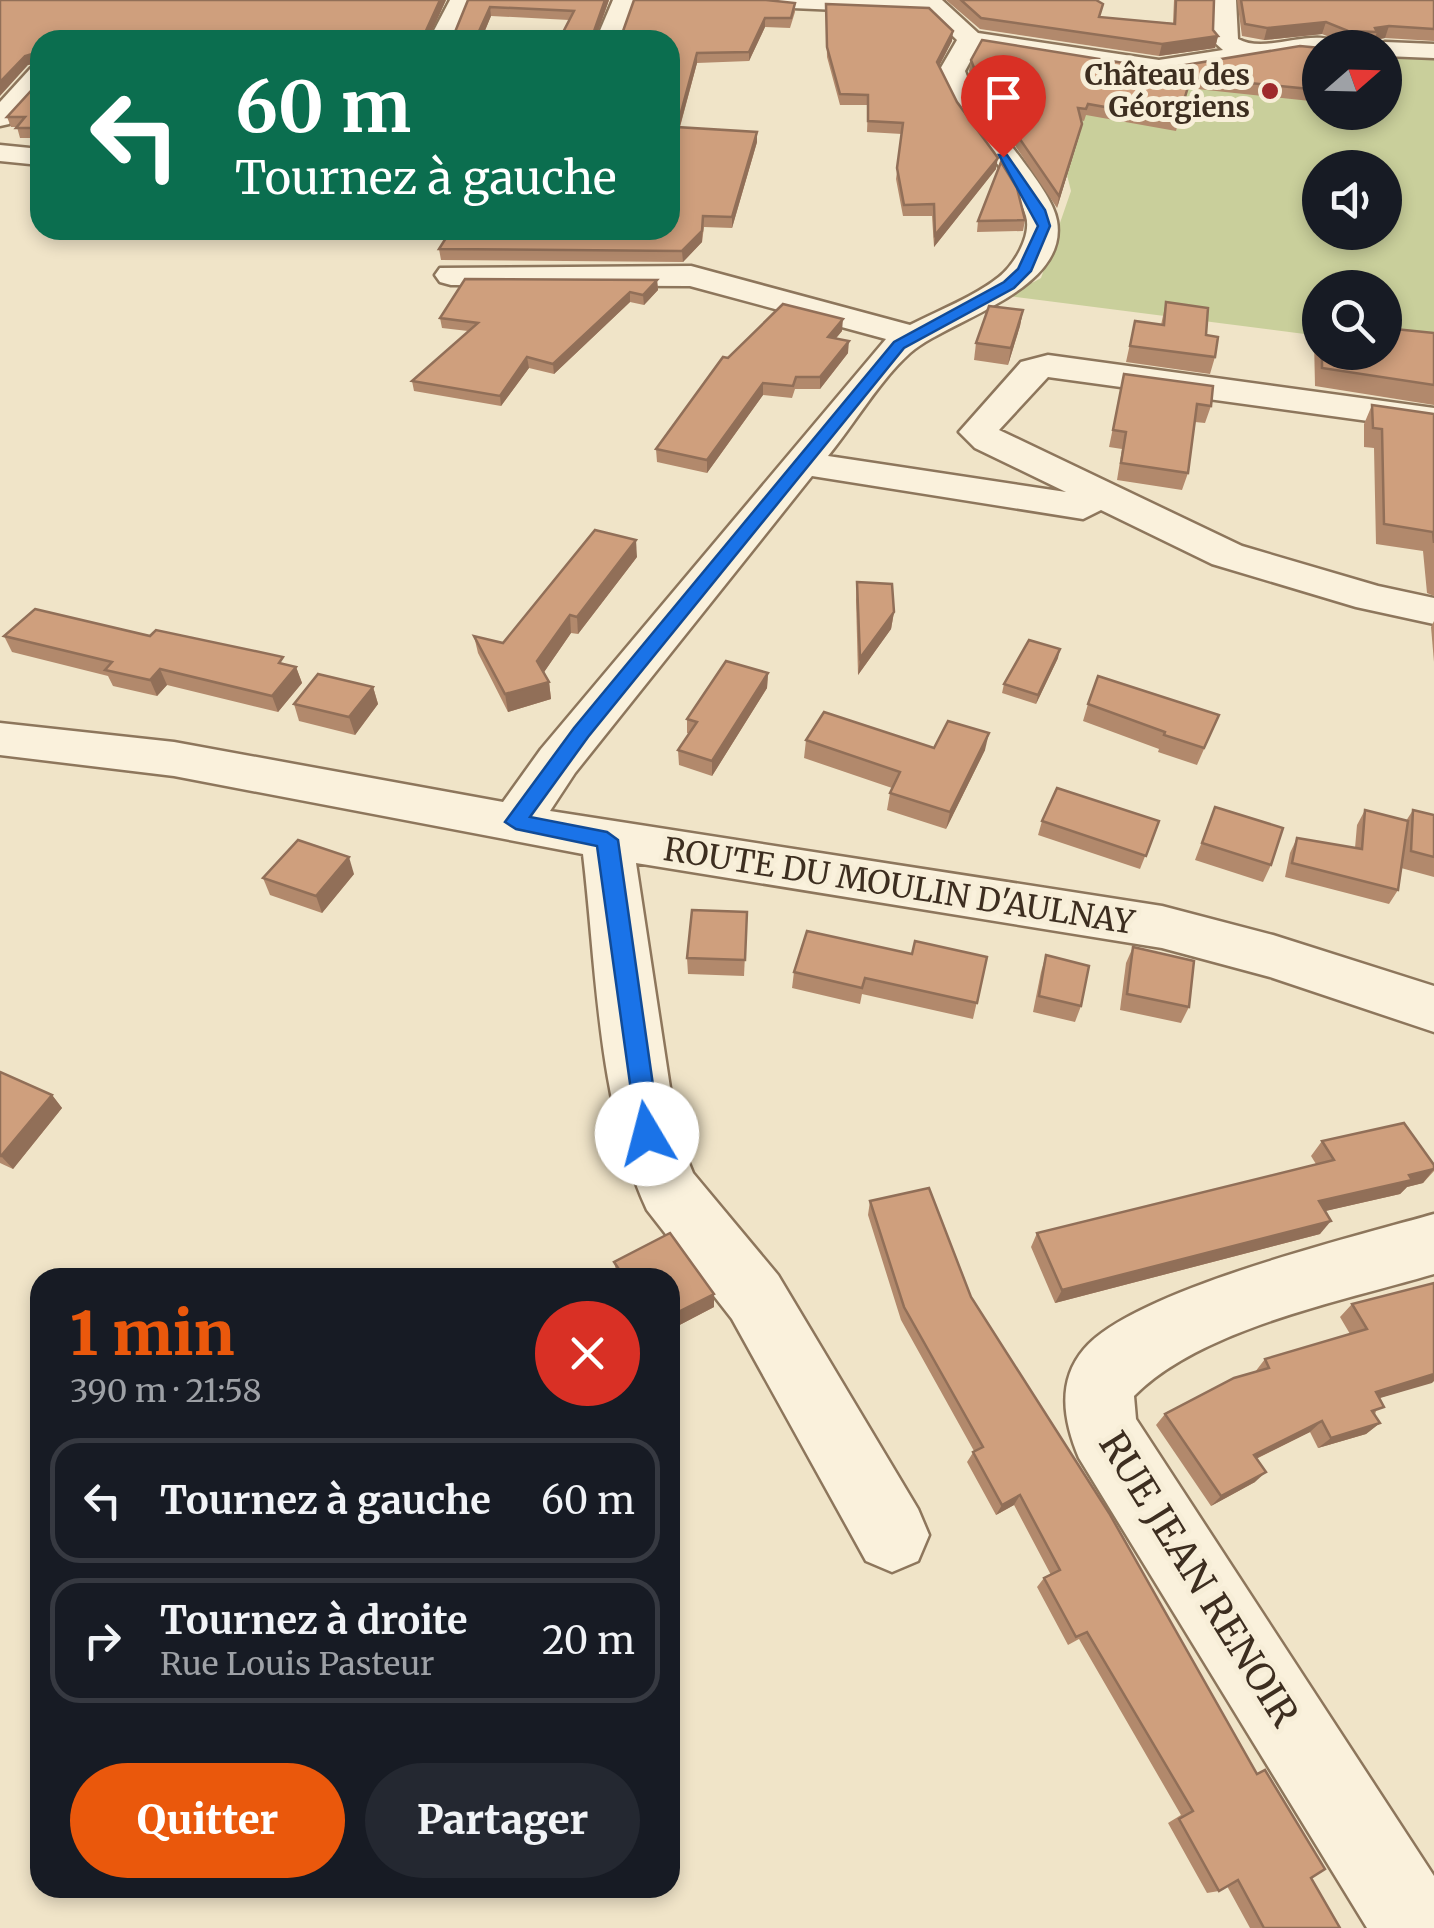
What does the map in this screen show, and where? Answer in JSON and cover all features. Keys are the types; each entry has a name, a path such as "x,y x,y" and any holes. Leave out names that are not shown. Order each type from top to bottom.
{"street":[{"path":"446,30 460,0"},
{"path":"612,30 624,0"},
{"path":"769,0 931,4 970,39 1159,68 1302,46"},
{"path":"1225,0 1226,42 1249,54"},
{"path":"516,822 558,761 886,359 912,336 1009,285 1024,271 1044,226 1039,210 1003,157 962,107 952,71 970,39"},
{"path":"1402,50 1434,51"},
{"path":"13,59 30,59"},
{"path":"0,118 30,84"},
{"path":"4,154 30,157"},
{"path":"451,275 690,276 912,336"},
{"path":"925,479 978,432 1033,369 1048,366 1434,419"},
{"path":"978,432 1227,555 1371,598 1434,611"},
{"path":"800,463 925,479 1150,518"},
{"name":"ROUTE DU MOULIN D'AULNAY","path":"0,739 174,759 607,840 1162,927 1273,956 1434,1009"},
{"path":"607,840 647,1134 669,1190 755,1297 892,1535"},
{"name":"RUE JEAN RENOIR","path":"1416,1928 1104,1433 1097,1398 1107,1372 1134,1348 1244,1302 1434,1244"}],"green space":[{"path":"1302,54 1302,130 1402,130 1402,55 1434,57 1434,350 1402,346 1402,270 1302,270 1302,334 1008,296 1041,278 1071,191 1051,111 1179,75"}],"building":[{"path":"0,0 440,0 426,30 30,30 30,55 0,82"},
{"path":"468,0 605,0 594,30 564,30 574,11 490,7 480,30 456,30"},
{"path":"634,0 795,3 791,18 765,18 749,52 697,53 680,116 680,30 623,30"},
{"path":"961,0 1096,0 1103,4 1099,17 1175,24 1176,0 1214,0 1213,30 1218,36 1162,44 981,18"},
{"path":"1241,0 1434,0 1434,29 1389,26 1346,30 1326,22 1267,28 1245,24"},
{"path":"826,4 929,8 953,31 937,62 957,102 998,158 935,235 934,204 904,205 897,168 903,123 868,121 868,95 840,94 827,47"},
{"path":"982,40 1161,69 1300,46 1302,88 1191,77 1178,120 1088,104 1086,109 1078,108 1082,124 1059,196 978,78 971,60"},
{"path":"30,92 30,128 16,128 25,117 7,117"},
{"path":"680,127 757,132 732,217 703,216 702,231 682,251 439,249 445,240 680,240"},
{"path":"1001,162 1017,188 1025,220 978,221"},
{"path":"465,279 657,280 643,295 630,292 553,364 527,357 500,396 412,381 478,323 440,318"},
{"path":"1166,302 1208,308 1206,335 1218,337 1215,357 1130,346 1135,321 1164,325"},
{"path":"783,304 843,319 828,337 849,341 820,377 796,377 793,386 763,383 707,460 656,449 723,357 728,358"},
{"path":"989,306 1023,310 1011,348 976,343"},
{"path":"1402,330 1434,333 1434,385 1335,370 1402,370"},
{"path":"1124,374 1213,386 1211,406 1197,404 1188,473 1121,463 1126,432 1113,430"},
{"path":"1372,405 1434,414 1434,543 1433,532 1384,524 1382,429 1373,428"},
{"path":"595,530 636,540 577,617 570,615 537,661 549,682 505,694 474,636 503,643"},
{"path":"857,582 892,584 894,612 860,658"},
{"path":"35,609 150,636 156,630 283,657 279,663 296,667 272,696 160,669 150,680 105,670 112,662 4,636"},
{"path":"1029,640 1060,649 1038,695 1004,684"},
{"path":"726,661 768,673 712,761 678,750 697,722 687,719"},
{"path":"318,674 373,687 349,717 294,704"},
{"path":"1098,676 1219,715 1204,748 1088,704"},
{"path":"824,712 934,748 948,721 989,733 950,812 890,793 900,772 806,740"},
{"path":"1057,788 1159,821 1146,856 1042,821"},
{"path":"1215,807 1283,828 1271,865 1202,843"},
{"path":"1365,810 1408,821 1398,890 1292,863 1297,838 1362,849"},
{"path":"1413,810 1434,815 1434,857 1411,851"},
{"path":"298,840 349,857 316,896 263,878"},
{"path":"692,910 747,912 745,960 687,958"},
{"path":"807,931 912,954 915,941 987,957 977,1003 865,978 862,988 794,972"},
{"path":"1133,947 1194,961 1189,1007 1127,994"},
{"path":"1046,955 1089,966 1081,1006 1039,996"},
{"path":"0,1072 52,1095 1,1156 0,1155"},
{"path":"1404,1123 1434,1169 1409,1175 1412,1180 1319,1201 1331,1221 1062,1290 1037,1233 1334,1160 1322,1141"},
{"path":"929,1188 971,1297 1109,1513 1257,1774 1265,1770 1325,1869 1311,1878 1340,1928 1264,1928 1238,1880 1219,1891 1179,1819 1193,1811 1087,1632 1076,1637 1044,1578 1060,1570 1020,1495 1002,1505 973,1452 983,1447 904,1307 870,1201"},
{"path":"670,1233 714,1294 680,1311 680,1268 618,1268 614,1262"},
{"path":"1434,1283 1434,1374 1376,1392 1384,1407 1372,1411 1380,1423 1331,1438 1322,1421 1254,1455 1266,1472 1221,1496 1165,1414 1234,1378 1269,1368 1265,1359 1367,1329 1352,1304"}],"place":[{"name":"Château des Géorgiens","path":"1270,91"}],"route":[{"path":"647,1134 607,840 516,822 558,761 899,345 1009,285 1024,271 1044,226 1039,210 1003,157"}]}
